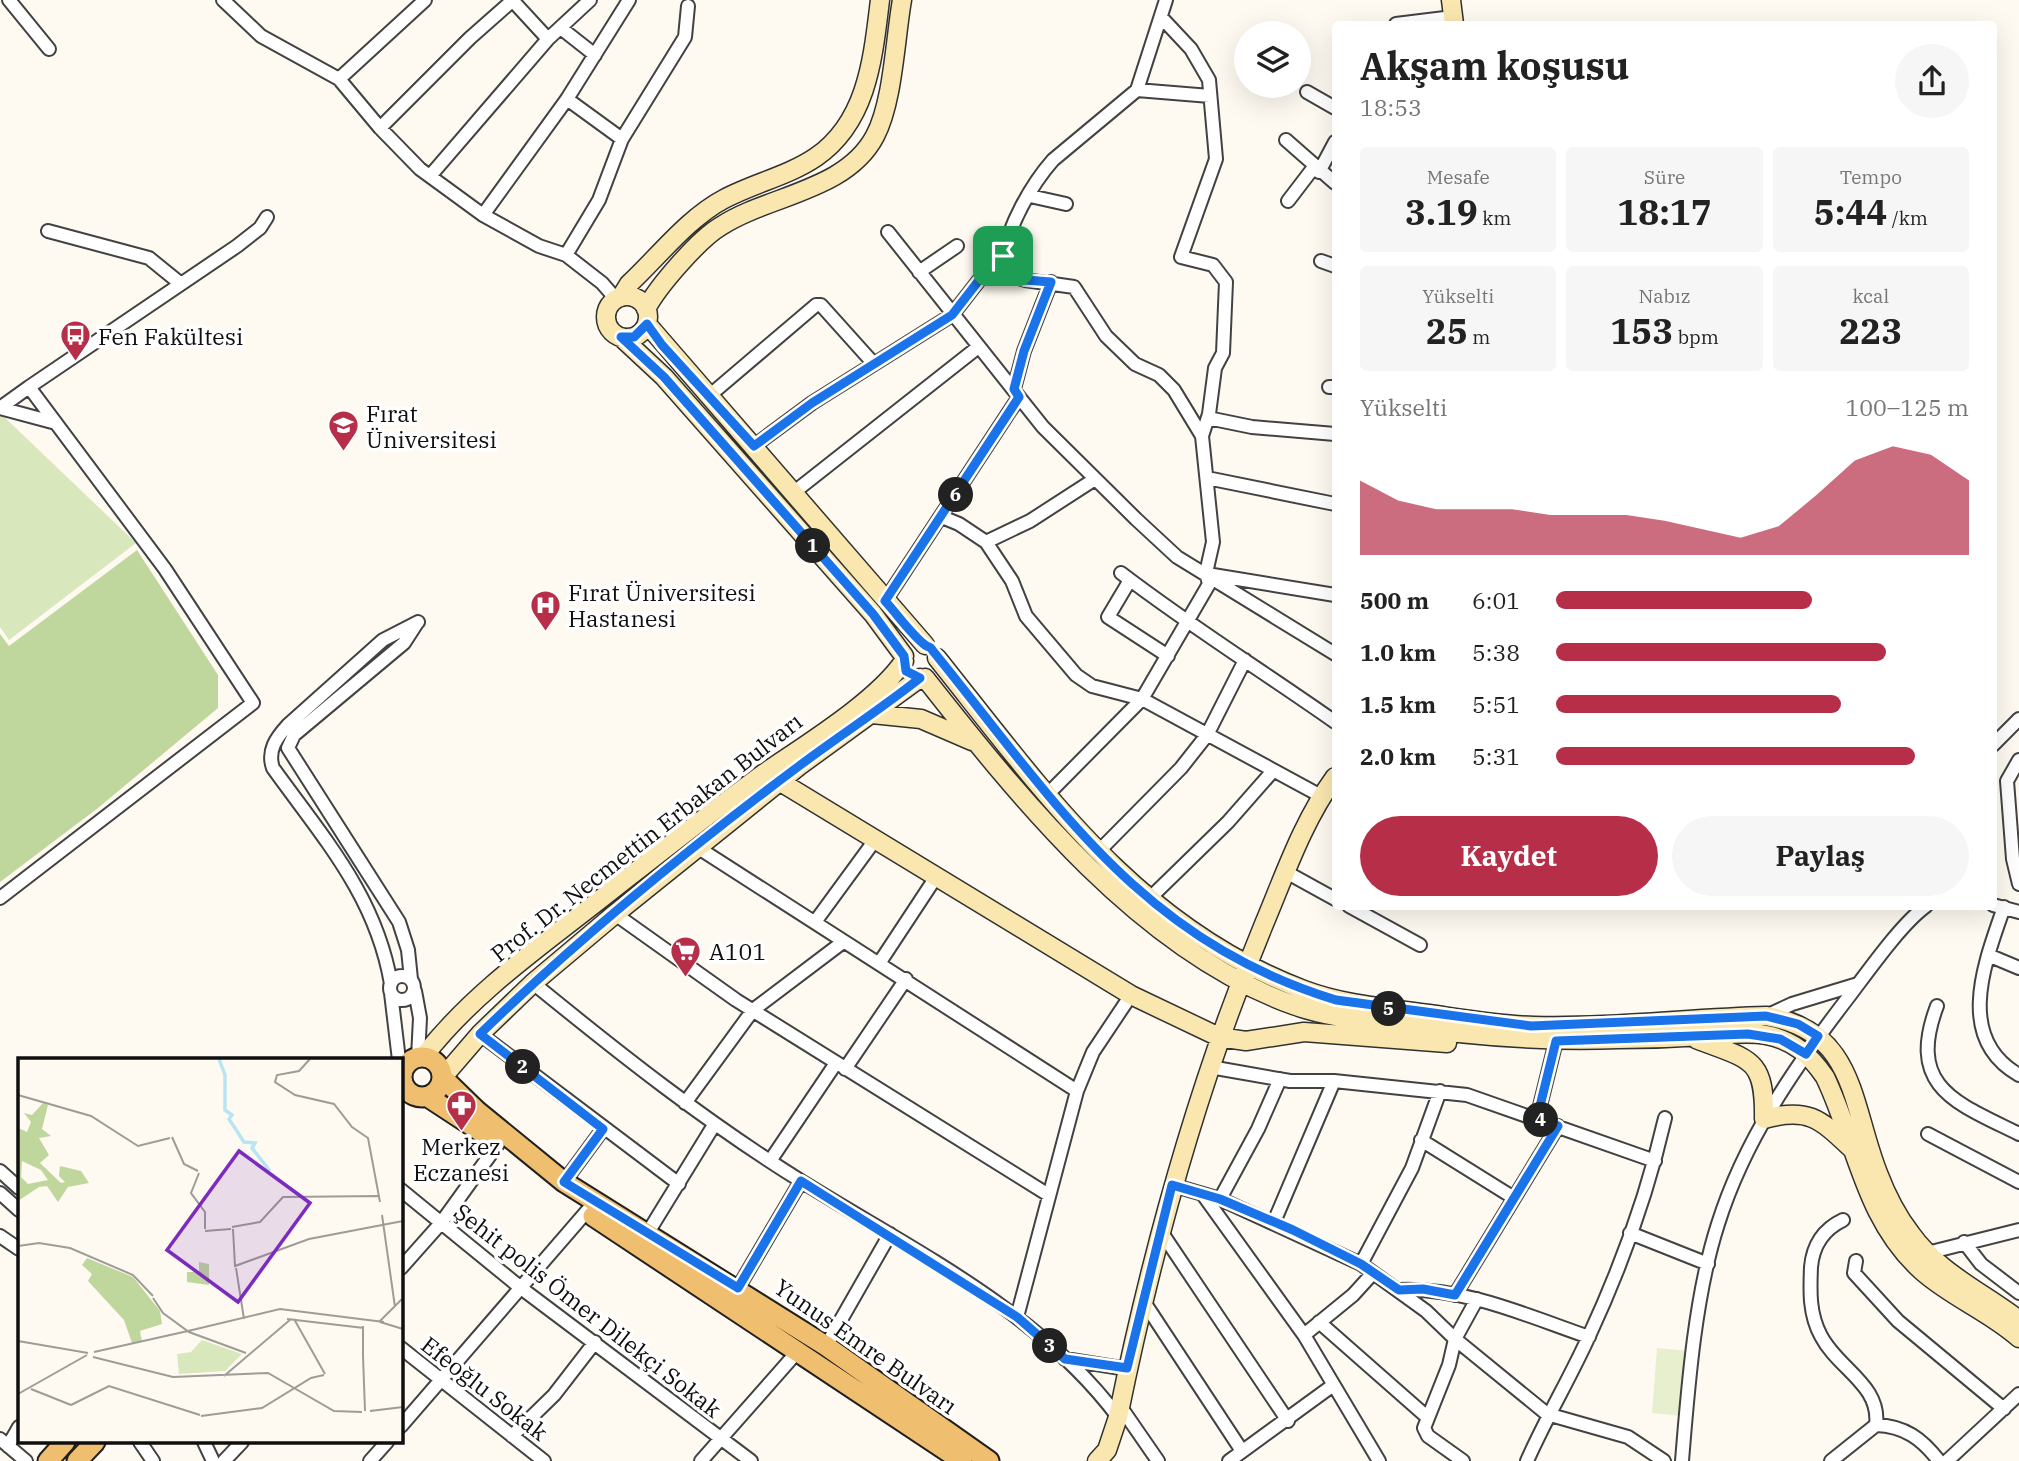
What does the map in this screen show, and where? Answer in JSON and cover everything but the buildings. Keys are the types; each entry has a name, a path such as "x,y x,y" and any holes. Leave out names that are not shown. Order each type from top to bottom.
{"main road":[{"path":"880,0 872,63 859,104 839,136 817,157 724,200 700,216 629,284 608,308 606,320 611,331 621,337 673,387 873,614 904,658 910,675 923,678 976,743 1106,885 1183,946 1244,972 1336,1000 1494,1023 1557,1038 1765,1035 1780,1039 1806,1054 1825,1077 1871,1203 1906,1255 1935,1282 2019,1339"},
{"path":"621,337 634,337 671,274 718,227 750,211 809,188 843,170 863,155 875,136 888,104 902,0"},
{"path":"618,298 638,300 646,316 709,396 931,651 1046,796 1098,852 1148,900 1244,972"},
{"path":"904,658 915,645 931,651"},
{"path":"923,678 934,672 931,651"},
{"name":"Prof. Dr. Necmettin Erbakan Bulvarı","path":"407,1068 446,1028 540,946 741,790 835,723 890,678 904,658"},
{"name":"Prof. Dr. Necmettin Erbakan Bulvarı","path":"443,1077 480,1034 533,983 615,914 779,781 923,678"},
{"path":"872,714 921,719 976,743"},
{"path":"779,781 1131,995 1219,1037 1246,1041 1304,1032 1510,1048 1557,1038 1766,1016 1798,1024 1818,1036 1845,1070 1878,1172 1894,1207 1927,1254 2019,1320"},
{"path":"1104,1457 1119,1412 1127,1368 1172,1185 1219,1037 1286,872 1321,796 1332,781"},
{"path":"1690,1037 1732,1053 1758,1071 1764,1086 1764,1119 1802,1113 1828,1128 1853,1150"},
{"path":"402,1110 439,1089 443,1077 435,1061 407,1068 407,1090 425,1097"},
{"name":"Yunus Emre Bulvarı","path":"443,1077 477,1111 564,1182 590,1207 647,1234 738,1288 826,1346 989,1461"},
{"name":"Yunus Emre Bulvarı","path":"425,1097 962,1461"},
{"path":"48,1461 63,1444"},
{"path":"77,1461 93,1444"}],"street":[{"path":"9,0 50,49"},
{"path":"223,0 261,36 339,79 380,128 430,177 483,215 539,246 566,255 618,298"},
{"path":"339,79 425,0"},
{"path":"430,177 548,39 562,29 590,0"},
{"path":"483,215 567,99 629,0"},
{"path":"754,446 874,364 952,315 987,270 1003,256 1030,196 1053,160 1137,90 1166,0"},
{"path":"380,128 470,38 513,1 548,39"},
{"path":"566,255 598,200 622,139 685,37 688,6"},
{"path":"1413,21 1453,14"},
{"path":"1161,17 1203,66 1209,80 1216,159 1181,257 1213,265 1226,282 1223,353 1215,368 1208,418 1202,436"},
{"path":"562,29 595,55"},
{"path":"1137,90 1210,96"},
{"path":"1311,94 1332,106"},
{"path":"567,99 622,139"},
{"path":"1286,140 1332,181"},
{"path":"1288,201 1332,146"},
{"path":"1030,196 1066,204"},
{"path":"56,423 0,408 260,228 267,217"},
{"path":"48,231 149,258 181,284"},
{"path":"888,232 977,348 1043,427 1095,480 1177,557 1332,652"},
{"path":"919,272 957,247"},
{"path":"1003,256 1010,275 1025,280 1074,287 1106,336 1135,364 1159,375 1174,390 1202,436 1213,542 1206,573 1209,584 1142,699 1046,796"},
{"path":"1321,261 1332,264"},
{"path":"885,601 942,517 1017,393 1024,351 1051,282"},
{"path":"709,396 816,305 821,305 874,364"},
{"path":"793,493 977,348"},
{"path":"0,898 253,704 165,569 29,387"},
{"path":"1208,418 1251,427 1332,434"},
{"path":"1207,478 1332,502"},
{"path":"986,542 1030,521 1095,480"},
{"path":"942,517 959,524 986,542 1012,581 1026,616 1076,675 1092,686 1142,699 1272,772 1321,796"},
{"path":"1206,573 1332,594"},
{"path":"1168,656 1108,617 1126,576 1188,624 1332,720"},
{"path":"284,739 346,694 365,673 404,643 418,622 383,640 284,739 270,756 273,768 358,888 379,934 407,1068"},
{"path":"1098,852 1181,768 1207,734 1245,660"},
{"path":"1997,741 2019,719"},
{"path":"284,739 293,761 373,878 399,922 408,950 420,1018 407,1068"},
{"path":"2019,760 2007,781 2013,859 2019,884"},
{"path":"1148,900 1228,822 1272,772"},
{"path":"815,922 875,840"},
{"path":"697,847 843,942 880,962 1077,1091"},
{"path":"1286,872 1332,897"},
{"path":"880,962 936,877"},
{"path":"358,888 373,878"},
{"path":"2019,912 1999,906 1979,998 1981,1028 1995,1056 2019,1075"},
{"path":"1356,910 1420,945"},
{"path":"1682,1461 1701,1296 1717,1225 1764,1119 1806,1054 1859,984 1923,910"},
{"path":"615,914 754,1010 1047,1194"},
{"path":"685,1104 754,1010 843,942"},
{"path":"1988,955 2019,968"},
{"path":"391,988 399,976 413,985"},
{"path":"770,1161 906,979"},
{"path":"533,983 636,1068 714,1125 890,1234 1017,1317 1085,1375 1158,1461"},
{"path":"1766,1016 1792,1004 1859,984"},
{"path":"391,988 397,999 406,1000 413,985"},
{"path":"1017,1317 1047,1194 1077,1091 1093,1052 1131,995"},
{"path":"1937,1006 1927,1032 1927,1056 1944,1091 1961,1106 2019,1134"},
{"path":"480,1034 679,1184"},
{"path":"1537,1118 1557,1038"},
{"path":"1210,1066 1280,1079 1334,1081 1467,1095 1655,1161"},
{"path":"1220,1199 1258,1129 1280,1079"},
{"path":"1274,1222 1334,1081"},
{"path":"1361,1264 1412,1168 1440,1091"},
{"path":"1527,1461 1547,1414 1588,1337 1630,1233 1655,1161 1665,1118"},
{"path":"647,1234 714,1125"},
{"path":"1455,1295 1558,1126"},
{"path":"564,1182 603,1129"},
{"path":"1927,1134 2019,1182"},
{"path":"1421,1140 1514,1198"},
{"path":"402,1267 442,1223 498,1144"},
{"path":"0,1171 18,1187"},
{"path":"738,1288 801,1181"},
{"path":"1172,1185 1220,1199 1361,1264 1399,1290 1547,1414 1628,1437 1657,1459"},
{"name":"Şehit polis Ömer Dilekçi Sokak","path":"402,1191 521,1288 751,1461"},
{"path":"0,1193 18,1209"},
{"path":"1204,1196 1304,1335 1378,1461"},
{"path":"402,1425 590,1207"},
{"path":"1830,1461 1876,1425 1878,1413 1872,1395 1826,1345 1811,1308 1813,1254 1823,1235 1843,1220"},
{"path":"1927,1254 1964,1242 2019,1230"},
{"path":"1162,1233 1288,1421"},
{"path":"1630,1233 1708,1264"},
{"path":"826,1346 890,1234"},
{"path":"0,1236 18,1248"},
{"path":"1964,1242 1981,1264 2019,1293"},
{"path":"1856,1261 1854,1273 1877,1300 1933,1352 2004,1409"},
{"path":"1304,1335 1353,1294 1373,1273"},
{"path":"1399,1290 1423,1289 1477,1299 1588,1337"},
{"path":"1463,1461 1427,1436 1424,1428 1449,1365 1455,1339 1477,1299"},
{"path":"1144,1302 1242,1451"},
{"path":"1319,1322 1427,1417"},
{"path":"512,1436 548,1401 595,1342"},
{"name":"Efeoğlu Sokak","path":"402,1349 544,1461"},
{"path":"701,1461 798,1351"},
{"path":"1065,1359 1127,1368"},
{"path":"1229,1461 1288,1421 1332,1386"},
{"path":"1947,1461 2019,1394"},
{"path":"1876,1425 1896,1427 1917,1437 1939,1461"},
{"path":"18,1428 4,1442 26,1461"},
{"path":"141,1444 153,1461"},
{"path":"205,1444 213,1461"},
{"path":"224,1461 240,1444"},
{"path":"370,1461 385,1444"}],"green space":[{"path":"0,413 136,543 9,640 0,627"},
{"path":"137,550 218,675 218,708 98,808 0,882 0,634 9,646"},
{"path":"1657,1348 1688,1351 1682,1416 1652,1413"}],"place":[{"name":"Fen Fakültesi","path":"75,363"},
{"name":"Fırat Üniversitesi","path":"343,453"},
{"name":"Fırat Üniversitesi Hastanesi","path":"545,632"},
{"name":"A101","path":"686,978"},
{"name":"Merkez Eczanesi","path":"461,1132"}],"route":[{"path":"1003,256 1010,275 1025,280 1051,282 1024,351 1014,389 1019,397 885,601 925,645 935,652 1046,796 1148,900 1200,937 1247,964 1278,979 1336,1000 1531,1026 1766,1016 1798,1024 1818,1036 1806,1054 1780,1039 1748,1034 1556,1041 1537,1118 1558,1126 1455,1295 1423,1289 1399,1290 1361,1264 1293,1230 1220,1199 1172,1185 1127,1368 1065,1359 1017,1317 890,1234 801,1181 738,1288 564,1182 603,1129 480,1034 533,983 650,885 799,766 920,678 906,671 904,656 873,614 664,377 621,337 634,337 644,330 647,324 662,345 754,446 812,403 952,315 987,270 1003,256"}]}
